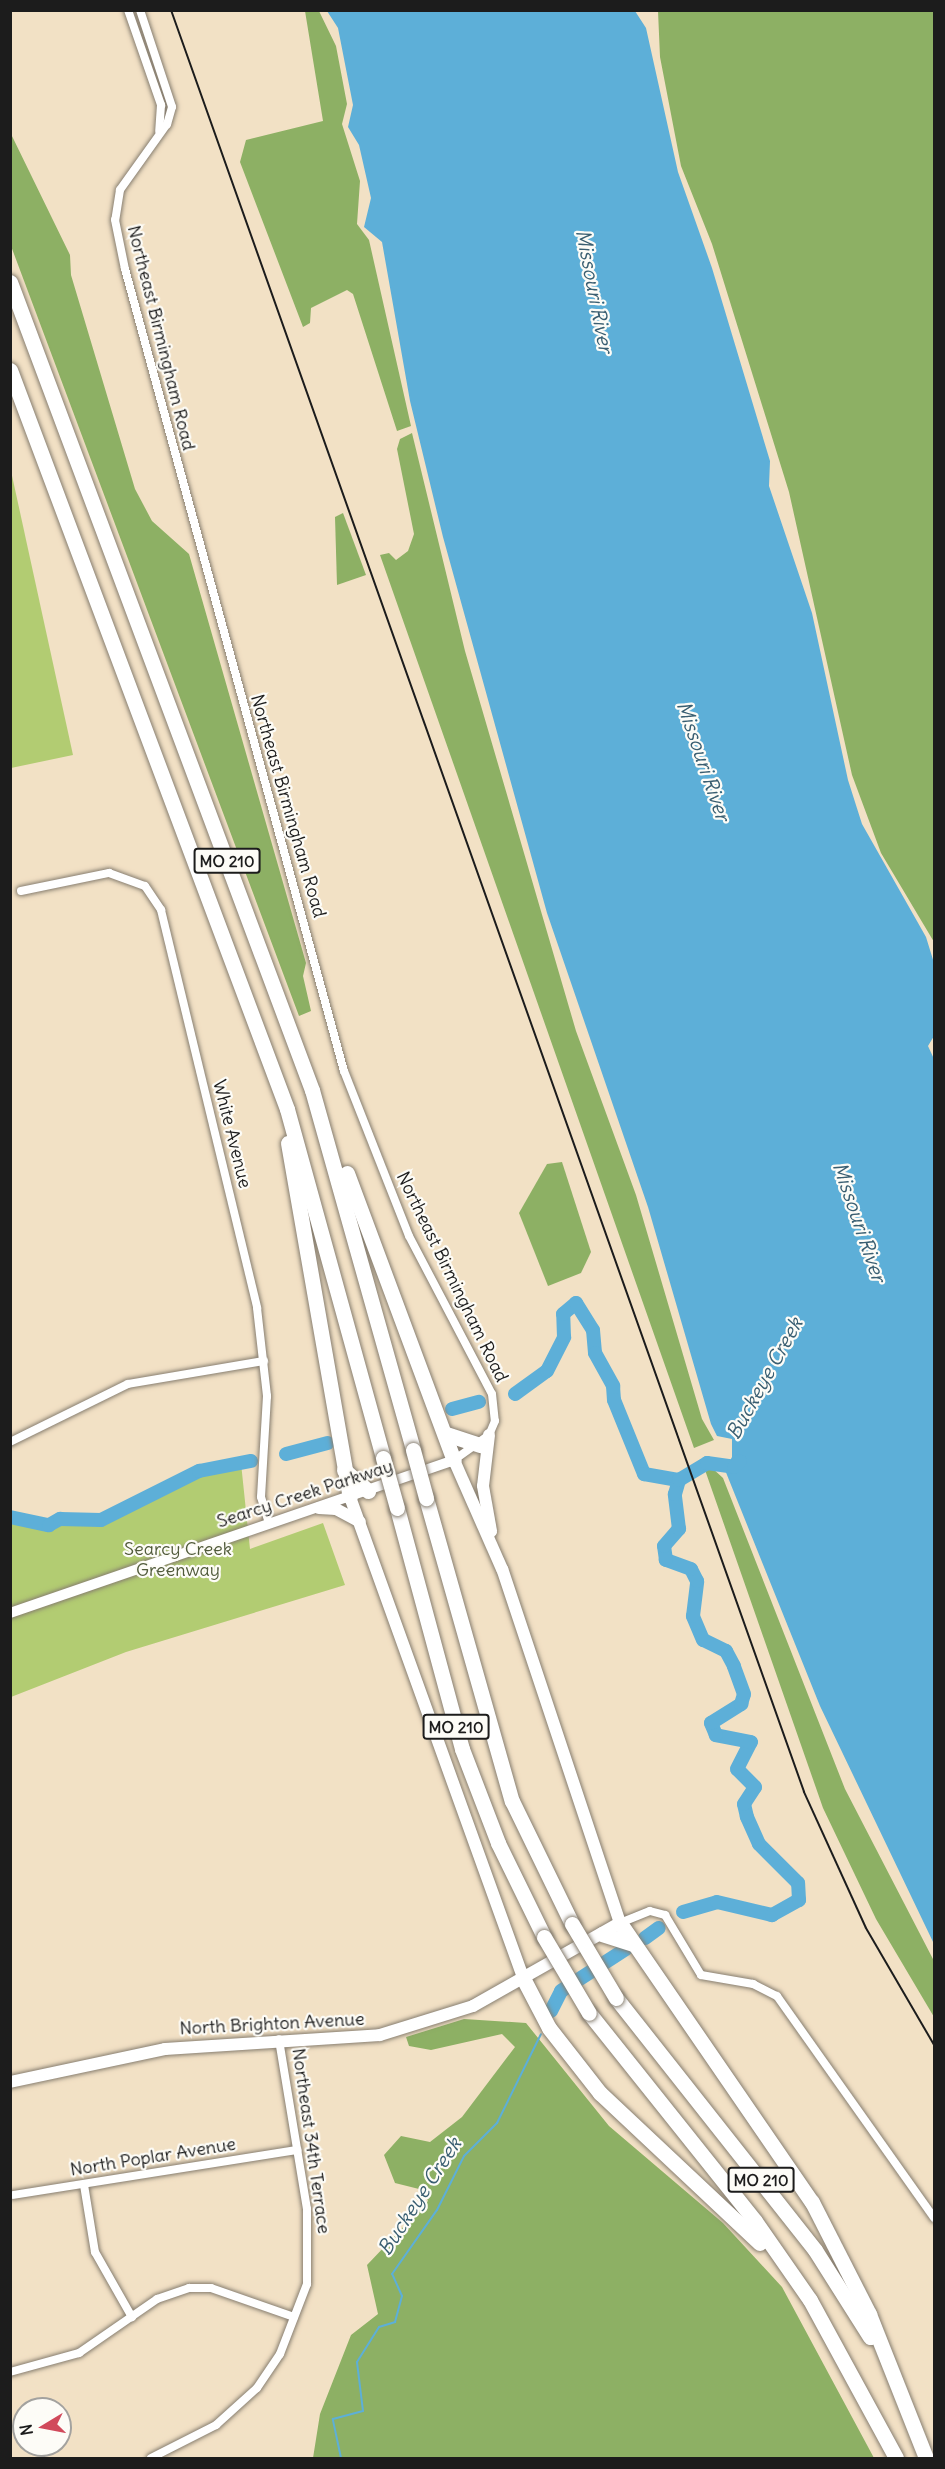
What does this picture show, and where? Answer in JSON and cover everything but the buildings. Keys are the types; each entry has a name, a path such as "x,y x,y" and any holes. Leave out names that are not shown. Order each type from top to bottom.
{"highway":[{"name":"MO 210","path":"10,282 325,1131 512,1801 572,1924 616,1998 815,2250 891,2373 926,2458"},
{"name":"MO 210","path":"10,370 263,1042 308,1178 462,1749 498,1843 544,1937 589,2013 755,2221 810,2300 896,2458"},
{"path":"263,1042 303,1214 350,1497"},
{"path":"325,1131 340,1155 454,1460"},
{"path":"446,1434 485,1440"},
{"path":"344,1470 368,1491"},
{"path":"620,1923 812,2202 847,2266 891,2373"},
{"path":"602,1934 635,1946"},
{"path":"524,1980 549,2028 600,2093 743,2223 810,2300"}],"main road":[{"path":"485,1440 483,1486 494,1547"},
{"path":"454,1460 494,1547 620,1923"},
{"path":"350,1497 524,1980"},
{"path":"319,1508 336,1509 360,1522"},
{"name":"North Brighton Avenue","path":"10,2082 165,2049 279,2039 380,2035 473,2006 524,1980 620,1923"}],"street":[{"path":"128,10 161,105 159,132"},
{"name":"Northeast Birmingham Road","path":"140,10 172,107 159,132 120,190 115,220 164,423 344,1071 409,1236 489,1386 495,1411 485,1440"},
{"name":"White Avenue","path":"21,891 109,873 145,886 161,910 244,1249 264,1361 261,1497 269,1523"},
{"path":"10,1442 128,1384 264,1361"},
{"path":"454,1460 485,1440"},
{"name":"Searcy Creek Parkway","path":"10,1613 28,1603 319,1508 454,1460"},
{"name":"Searcy Creek Parkway","path":"10,1605 28,1603"},
{"path":"620,1923 650,1911 664,1915 701,1975 753,1984 777,1996 934,2218"},
{"name":"Northeast 34th Terrace","path":"151,2458 216,2425 243,2404 280,2354 307,2284 309,2245 297,2150 279,2039"},
{"name":"North Poplar Avenue","path":"13,2195 297,2150"},
{"path":"84,2185 95,2252 132,2317"},
{"path":"10,2372 79,2353 167,2294 200,2287 294,2317"}],"green space":[{"path":"305,11 319,11 336,46 347,104 342,124 360,181 357,224 369,240 411,426 397,431 353,294 347,290 311,308 310,323 303,327 240,162 246,140 323,121"},
{"path":"658,11 934,11 934,942 881,853 852,775 789,492 712,244 681,166 660,57"},
{"path":"11,134 70,255 71,275 135,489 152,521 189,554 306,963 303,976 311,1011 299,1016 11,246"},
{"path":"412,433 465,651 576,1031 636,1195 702,1419 714,1440 694,1448 380,555 389,553 396,560 408,551 414,534 397,449 400,439"},
{"path":"11,471 73,755 10,768"},
{"path":"343,513 366,575 337,585 335,517"},
{"path":"562,1162 591,1252 581,1273 548,1286 519,1213 547,1164"},
{"name":"Searcy Creek Greenway","path":"241,1463 250,1549 323,1523 345,1585 126,1652 11,1697 10,1517 49,1525 60,1519 101,1520 199,1471"},
{"path":"711,1467 723,1478 845,1789 934,1961 934,2017 876,1919 823,1808 705,1470"},
{"path":"464,2019 526,2023 609,2126 723,2223 782,2287 874,2458 313,2458 320,2414 351,2335 378,2314 367,2265 428,2201 423,2190 395,2183 384,2155 401,2136 430,2142 462,2117 515,2047 502,2034 431,2050 409,2046 406,2037"}],"water":[{"name":"Missouri River","path":"327,11 635,11 646,28 678,172 712,268 770,461 769,486 812,613 848,780 862,824 926,937 934,963 934,1036 928,1046 934,1059 934,1944 820,1706 725,1470 732,1457 732,1439 717,1436 711,1424 648,1207 547,913 443,537 410,401 382,242 364,227 371,198 359,145 348,127 353,105 338,28"}],"waterway":[{"path":"515,1394 547,1371 564,1337 563,1314 576,1303 593,1330 595,1353 613,1386 614,1400 644,1474 679,1480"},
{"path":"452,1409 479,1402"},
{"path":"286,1454 328,1443"},
{"path":"10,1517 49,1525 60,1519 101,1520 199,1471 251,1461"},
{"name":"Buckeye Creek","path":"683,1912 717,1902 772,1915 799,1900 798,1883 759,1844 747,1817 744,1804 755,1787 737,1769 751,1742 716,1735 711,1723 741,1704 744,1694 734,1666 726,1651 703,1640 693,1616 697,1581 691,1569 666,1560 664,1546 679,1529 675,1494 679,1480 707,1463 734,1467 740,1461"},
{"name":"Buckeye Creek","path":"645,1938 659,1928"},
{"name":"Buckeye Creek","path":"551,2011 561,1991 626,1949"},
{"name":"Buckeye Creek","path":"341,2458 333,2419 363,2411 357,2362 379,2327 395,2322 402,2296 392,2274 437,2210 464,2156 497,2123 541,2034"}],"railway":[{"path":"171,10 804,1792 866,1928 934,2045"}]}
